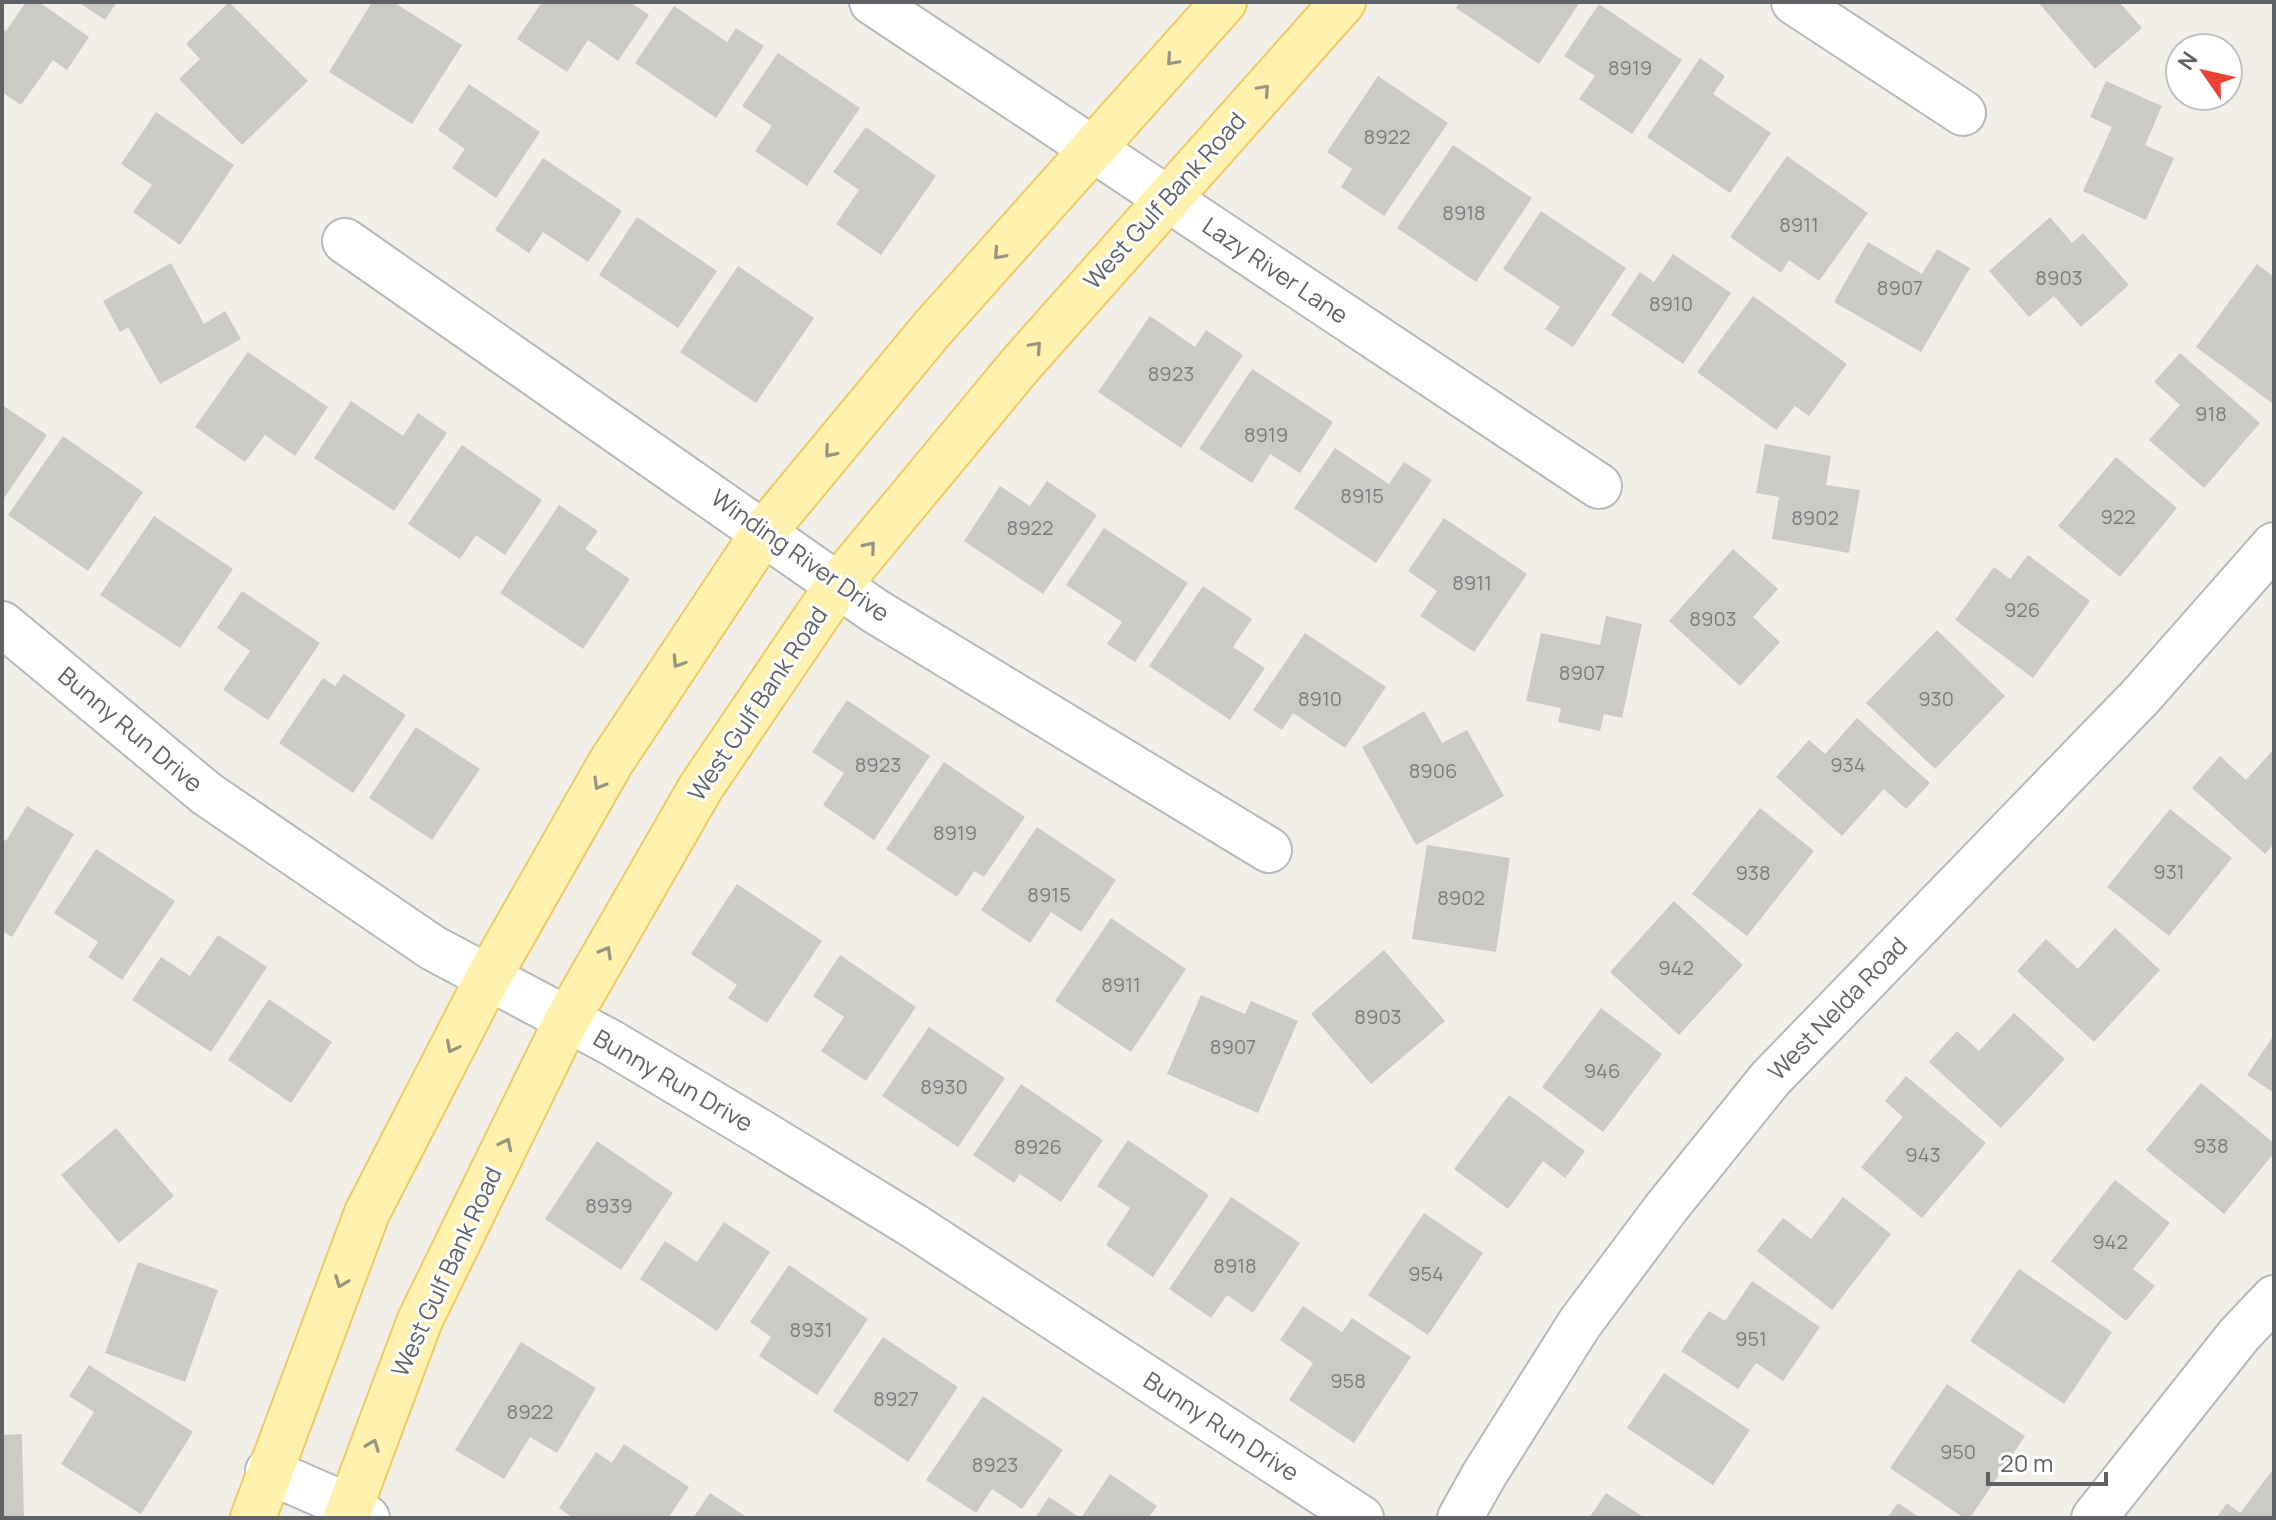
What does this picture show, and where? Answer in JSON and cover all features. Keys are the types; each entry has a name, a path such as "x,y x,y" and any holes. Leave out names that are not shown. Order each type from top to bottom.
{"main road":[{"path":"253,1518 268,1471 367,1213 488,978 611,762 764,532 932,329 1224,2"},
{"name":"West Gulf Bank Road","path":"354,1514 420,1320 567,1020 701,787 838,585 1022,363 1343,2"}],"street":[{"name":"Lazy River Lane","path":"872,2 1599,486"},
{"path":"1794,2 1963,113"},
{"name":"Winding River Drive","path":"345,241 889,619 1269,850"},
{"name":"West Nelda Road","path":"1460,1518 1580,1323 1666,1208 1770,1079 2141,696 2274,545"},
{"name":"Bunny Run Drive","path":"2,624 207,794 419,939 762,1133 914,1226 1361,1518"},
{"path":"2094,1518 2239,1335 2274,1298"},
{"path":"268,1471 354,1514"}],"building":[{"path":"26,2 39,2 89,37 67,70 53,60 21,105 2,92 2,29 6,31"},
{"path":"78,2 117,2 105,20"},
{"path":"229,2 308,81 242,145 179,79 200,59 186,44"},
{"path":"372,2 393,2 462,45 412,124 329,72"},
{"path":"542,2 630,2 649,15 618,61 588,40 567,72 517,39"},
{"path":"1459,2 1580,2 1539,64 1456,8"},
{"path":"2038,2 2123,2 2121,4 2142,28 2095,69"},
{"path":"1599,4 1682,60 1632,134 1579,99 1595,76 1564,56"},
{"path":"674,6 727,42 736,28 764,46 716,118 635,63"},
{"path":"778,53 860,108 807,186 755,151 772,126 742,106"},
{"path":"1700,58 1725,76 1713,94 1771,133 1730,193 1647,137"},
{"path":"1378,76 1448,123 1384,216 1341,187 1352,169 1327,152"},
{"path":"2106,81 2162,106 2145,145 2174,158 2146,220 2083,191 2112,127 2090,117"},
{"path":"469,84 540,132 496,198 452,168 465,149 438,130"},
{"path":"156,112 234,165 180,245 133,212 152,185 121,164"},
{"path":"866,127 936,176 881,255 836,224 859,190 833,172"},
{"path":"1453,145 1532,198 1476,282 1397,228"},
{"path":"1787,156 1868,213 1819,281 1789,260 1781,273 1730,237"},
{"path":"543,158 622,211 588,262 543,232 529,253 495,230"},
{"path":"1541,211 1626,268 1573,347 1545,329 1560,307 1503,269"},
{"path":"637,217 717,271 678,328 599,275"},
{"path":"2050,217 2072,243 2083,233 2129,285 2081,327 2054,296 2029,317 1989,271"},
{"path":"1868,242 1922,274 1937,249 1970,268 1921,352 1834,302"},
{"path":"1673,254 1731,293 1683,364 1611,315 1640,272 1654,282"},
{"path":"171,263 204,324 225,311 241,339 160,384 128,327 120,332 103,301"},
{"path":"2257,264 2274,277 2272,403 2196,347"},
{"path":"738,266 814,318 756,403 680,352"},
{"path":"1753,296 1847,364 1809,416 1795,406 1776,430 1697,372"},
{"path":"1150,316 1195,347 1206,330 1243,355 1181,448 1098,392"},
{"path":"248,352 328,407 295,456 265,435 245,462 195,427"},
{"path":"2180,353 2260,423 2204,488 2149,440 2180,405 2154,382"},
{"path":"1252,369 1333,422 1300,473 1270,454 1252,483 1199,449"},
{"path":"351,401 403,436 418,413 447,433 394,511 314,458"},
{"path":"2,405 47,435 2,501"},
{"path":"63,436 143,492 88,571 8,515"},
{"path":"1765,444 1831,456 1826,485 1860,490 1849,553 1772,539 1779,497 1756,493"},
{"path":"462,445 542,500 505,555 476,535 460,559 408,524"},
{"path":"1335,448 1389,484 1404,462 1432,480 1376,563 1294,508"},
{"path":"2116,457 2177,508 2120,577 2058,526"},
{"path":"1047,481 1097,515 1043,594 964,541 1000,486 1030,506"},
{"path":"559,505 598,531 585,549 630,579 583,649 500,593"},
{"path":"154,516 233,569 180,648 100,595"},
{"path":"1444,518 1527,574 1474,652 1420,616 1437,591 1408,571"},
{"path":"1104,528 1188,583 1135,662 1107,644 1122,622 1066,585"},
{"path":"1733,549 1778,589 1753,617 1780,642 1740,686 1669,621"},
{"path":"2028,555 2090,601 2033,678 1955,620 1994,567 2010,579"},
{"path":"1203,586 1252,619 1233,647 1265,668 1230,720 1149,666"},
{"path":"242,591 320,643 268,720 223,690 250,651 217,628"},
{"path":"1606,616 1642,624 1622,718 1604,714 1600,731 1558,722 1561,708 1526,701 1541,633 1600,645"},
{"path":"1937,630 2005,696 1935,769 1866,703"},
{"path":"1305,633 1386,687 1345,748 1293,713 1282,730 1253,710"},
{"path":"344,674 406,715 353,793 279,743 323,678 335,686"},
{"path":"847,700 930,756 874,840 823,805 844,773 812,752"},
{"path":"1424,711 1442,743 1467,730 1504,796 1416,845 1362,747"},
{"path":"1857,718 1930,783 1906,809 1884,789 1842,836 1776,777 1809,740 1825,754"},
{"path":"416,727 480,769 432,840 369,798"},
{"path":"2274,749 2274,844 2265,854 2192,788 2220,756 2246,780"},
{"path":"944,762 1025,817 984,877 974,871 957,897 886,849"},
{"path":"27,806 74,834 12,937 2,931 2,839 6,841"},
{"path":"1760,808 1814,851 1747,936 1692,894"},
{"path":"2170,809 2232,858 2169,936 2107,887"},
{"path":"1037,827 1116,880 1081,932 1051,912 1030,943 981,910"},
{"path":"1427,845 1510,858 1496,952 1412,939"},
{"path":"96,849 175,901 122,980 88,957 98,942 54,913"},
{"path":"737,884 822,941 767,1023 728,998 737,985 691,954"},
{"path":"1674,901 1743,965 1679,1035 1610,972"},
{"path":"1111,918 1186,969 1131,1052 1055,1001"},
{"path":"2115,928 2160,970 2094,1042 2017,971 2046,939 2078,969"},
{"path":"218,935 267,967 211,1052 132,1000 161,957 190,976"},
{"path":"1384,950 1445,1021 1371,1084 1311,1014"},
{"path":"840,955 916,1007 866,1081 821,1051 844,1017 813,996"},
{"path":"1201,995 1245,1014 1251,1001 1298,1021 1258,1113 1167,1074"},
{"path":"269,999 332,1042 291,1103 228,1060"},
{"path":"1601,1008 1662,1054 1603,1132 1542,1087"},
{"path":"2014,1013 2065,1059 2001,1128 1929,1062 1957,1031 1979,1051"},
{"path":"929,1027 1005,1078 958,1147 882,1096"},
{"path":"2274,1035 2274,1093 2247,1075"},
{"path":"1906,1076 1986,1143 1922,1218 1861,1167 1903,1117 1885,1101"},
{"path":"2201,1083 2274,1143 2274,1153 2224,1214 2146,1150"},
{"path":"1021,1084 1103,1140 1061,1202 1020,1174 1014,1183 973,1155"},
{"path":"1509,1095 1585,1151 1565,1178 1543,1161 1508,1209 1454,1169"},
{"path":"116,1128 174,1196 119,1243 61,1175"},
{"path":"1128,1140 1209,1195 1153,1277 1106,1245 1130,1208 1097,1186"},
{"path":"597,1141 673,1193 621,1270 545,1219"},
{"path":"2115,1180 2170,1223 2133,1269 2155,1286 2126,1321 2051,1261"},
{"path":"1231,1197 1300,1243 1253,1313 1227,1295 1211,1318 1169,1289"},
{"path":"1843,1197 1891,1234 1832,1310 1757,1251 1783,1218 1811,1239"},
{"path":"1424,1213 1483,1253 1428,1335 1368,1295"},
{"path":"724,1222 770,1252 717,1331 640,1279 665,1241 697,1262"},
{"path":"138,1262 218,1290 185,1382 105,1353"},
{"path":"789,1265 868,1319 817,1395 759,1356 771,1337 750,1322"},
{"path":"2019,1269 2112,1332 2064,1404 1970,1341"},
{"path":"1752,1281 1820,1327 1783,1381 1756,1363 1738,1389 1681,1351 1709,1311 1725,1321"},
{"path":"1303,1306 1342,1332 1352,1318 1411,1357 1354,1443 1289,1400 1313,1363 1280,1340"},
{"path":"883,1337 958,1387 908,1462 833,1411"},
{"path":"521,1342 596,1388 557,1453 530,1437 504,1479 455,1450"},
{"path":"89,1365 193,1432 141,1514 61,1464 94,1412 69,1396"},
{"path":"1664,1373 1750,1430 1713,1485 1627,1428"},
{"path":"1947,1384 2025,1436 1970,1518 1964,1518 1890,1468"},
{"path":"983,1396 1063,1450 1022,1509 992,1489 976,1513 926,1480"},
{"path":"22,1434 24,1518 2,1518 2,1435"},
{"path":"624,1444 689,1487 668,1518 573,1518 559,1508 596,1452 612,1463"},
{"path":"2271,1472 2274,1474 2274,1518 2216,1518 2227,1503 2240,1513"},
{"path":"1110,1474 1157,1506 1148,1518 1081,1518"},
{"path":"710,1493 748,1518 693,1518"},
{"path":"1606,1493 1645,1518 1589,1518"},
{"path":"1049,1497 1081,1518 1035,1518"},
{"path":"1898,1503 1921,1518 1887,1518"}]}
